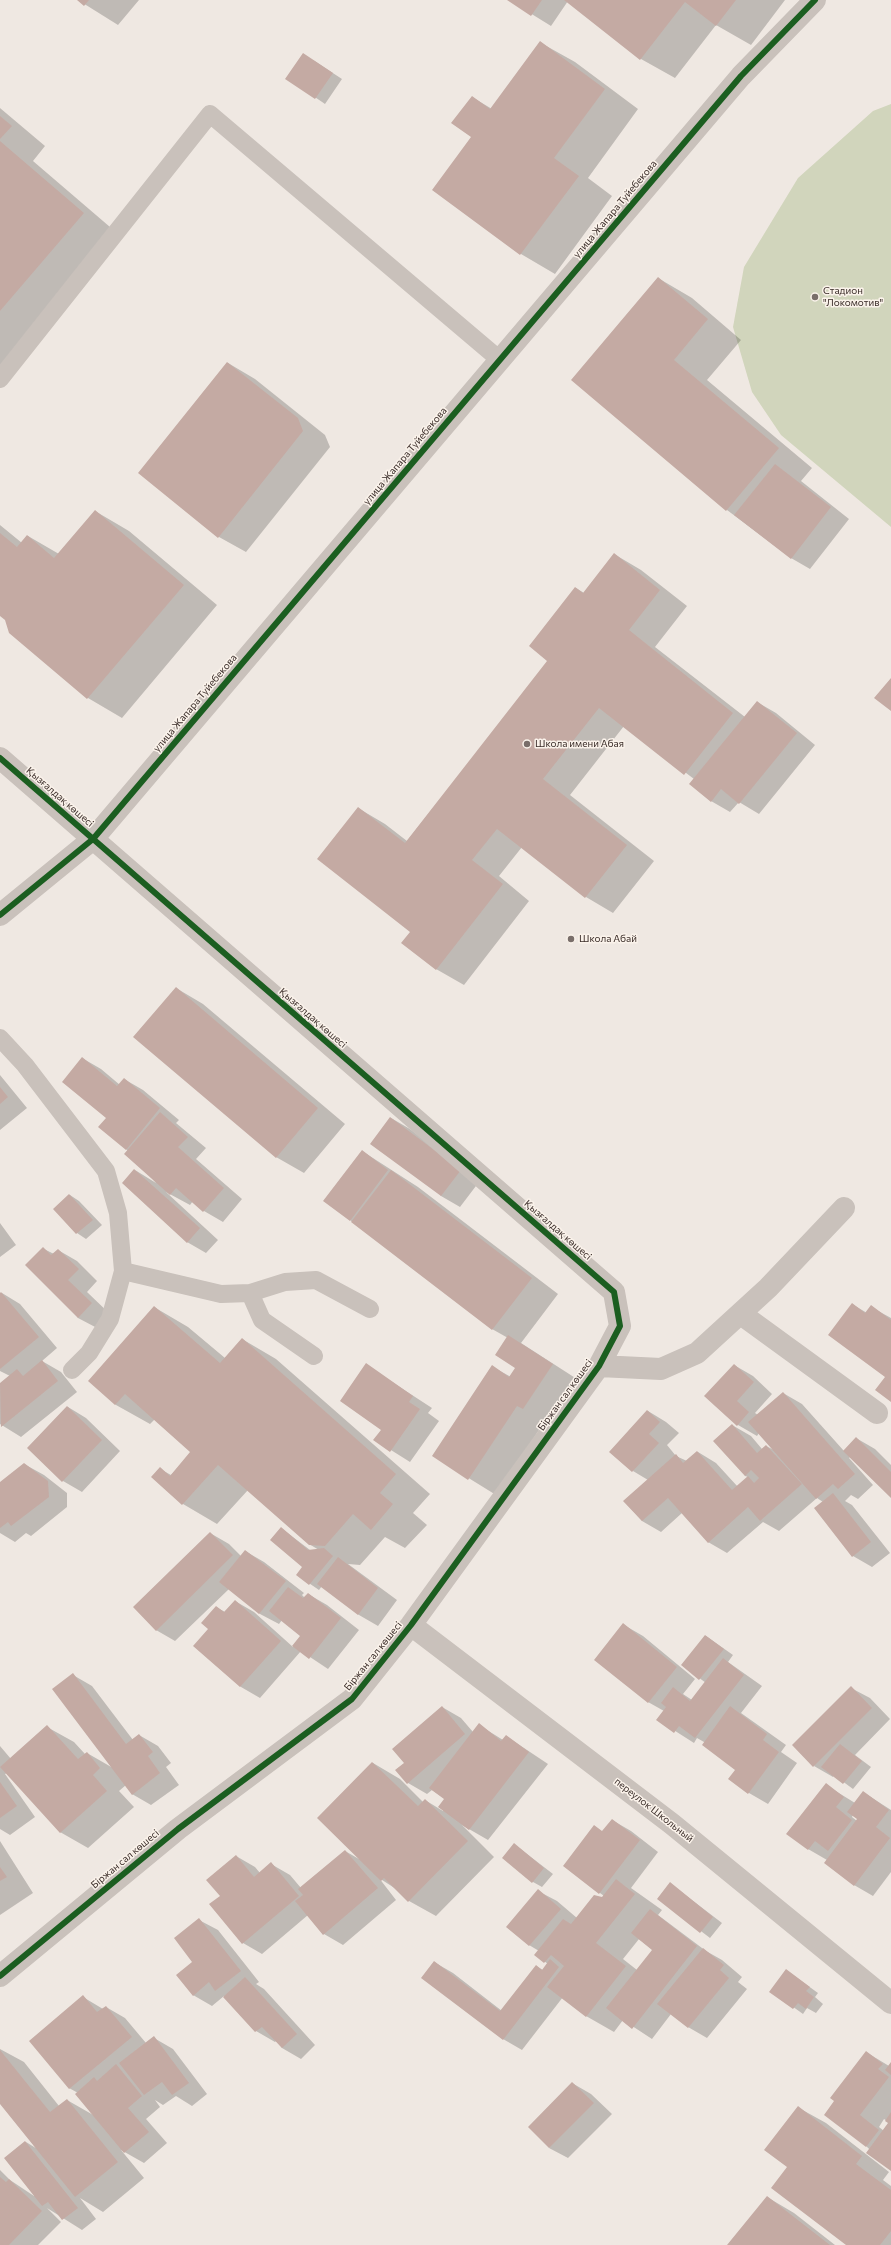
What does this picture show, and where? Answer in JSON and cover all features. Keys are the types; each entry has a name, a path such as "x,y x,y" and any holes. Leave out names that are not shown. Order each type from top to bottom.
{"street":[{"name":"улица Жапара Туйебекова","path":"0,915 93,839 741,76 815,0"},
{"name":"Қызғалдақ көшесі","path":"0,758 614,1292"},
{"path":"599,1366 661,1369 697,1353 768,1288 844,1208"},
{"name":"Біржан сал көшесі","path":"0,1976 178,1829 352,1699 411,1625 599,1366 620,1326 614,1292"},
{"path":"741,1314 877,1413"},
{"name":"переулок Школьный","path":"411,1625 672,1824 891,2003"}],"lane":[{"path":"0,379 210,114 500,360"},
{"path":"0,1038 25,1065 106,1171 118,1214 123,1271 110,1319 89,1353 72,1370"},
{"path":"123,1271 221,1294 250,1293 286,1282 316,1280 370,1308"},
{"path":"250,1293 262,1320 314,1356"}],"green space":[{"name":"Стадион \"Локомотив\"","path":"891,104 891,527 781,435 752,392 733,327 744,267 798,178 873,111"}],"building":[{"path":"77,0 89,0 84,6"},
{"path":"507,0 542,0 531,16"},
{"path":"564,0 736,0 716,26 685,2 640,60"},
{"path":"540,41 605,89 554,158 579,176 520,255 432,190 471,137 451,123 472,96 490,109"},
{"path":"303,53 333,73 315,99 285,79"},
{"path":"0,116 12,126 0,139"},
{"path":"0,141 84,213 0,311"},
{"path":"658,277 708,319 674,360 779,448 726,511 571,380"},
{"path":"227,362 298,418 303,431 218,538 138,473"},
{"path":"775,464 831,507 791,559 734,515"},
{"path":"95,510 184,585 87,699 9,633 5,620 0,616 0,533 17,547 27,535 54,558"},
{"name":"Школа имени Абая","path":"614,553 660,590 629,630 733,713 684,775 599,708 543,779 627,845 585,898 497,829 472,860 503,884 436,970 401,943 410,932 317,859 358,807 405,843 547,661 529,646 575,587 583,593"},
{"path":"891,678 891,711 874,698"},
{"path":"757,701 797,733 739,804 721,789 711,802 689,784"},
{"path":"176,987 318,1108 276,1158 133,1037"},
{"path":"82,1057 117,1086 124,1078 160,1108 126,1150 98,1127 106,1118 62,1082"},
{"path":"0,1087 8,1097 0,1104"},
{"path":"160,1112 188,1137 178,1147 224,1188 203,1212 176,1188 170,1195 124,1154"},
{"path":"390,1117 461,1170 441,1196 370,1144"},
{"path":"362,1150 388,1170 350,1221 323,1201"},
{"path":"134,1169 200,1228 187,1243 122,1183"},
{"path":"391,1170 532,1278 492,1330 351,1222"},
{"path":"69,1194 93,1220 76,1234 53,1209"},
{"path":"43,1247 51,1255 58,1249 79,1269 68,1280 92,1303 78,1318 25,1265"},
{"path":"1,1292 39,1337 0,1369 0,1293"},
{"path":"852,1303 865,1313 871,1305 891,1320 891,1402 875,1390 885,1377 828,1335"},
{"path":"154,1306 220,1363 242,1338 396,1474 380,1493 393,1504 371,1530 353,1514 325,1546 309,1545 218,1465 182,1505 151,1477 160,1467 170,1476 190,1452 125,1394 115,1405 88,1381"},
{"path":"508,1335 553,1364 523,1409 517,1406 468,1480 432,1456 492,1365 509,1377 515,1368 495,1355"},
{"path":"42,1360 58,1381 1,1427 0,1383 17,1369 23,1376"},
{"path":"366,1363 413,1396 409,1402 420,1409 390,1452 373,1440 381,1430 340,1401"},
{"path":"734,1364 754,1382 737,1401 749,1412 737,1426 704,1396"},
{"path":"783,1392 855,1474 838,1489 833,1484 816,1499 748,1422"},
{"path":"67,1406 102,1440 62,1482 27,1448"},
{"path":"647,1410 660,1422 649,1434 659,1443 632,1472 609,1452"},
{"path":"732,1424 757,1453 766,1445 802,1484 760,1521 748,1507 708,1543 668,1498 642,1521 623,1501 676,1454 683,1463 697,1451 732,1490 748,1476 754,1483 759,1478 751,1470 745,1476 713,1441"},
{"path":"856,1437 891,1472 891,1498 843,1451"},
{"path":"24,1463 48,1481 49,1497 11,1526 8,1522 0,1528 0,1482"},
{"path":"833,1493 871,1542 852,1557 814,1508"},
{"path":"281,1527 308,1550 324,1548 333,1556 309,1585 296,1575 302,1567 270,1540"},
{"path":"210,1532 233,1555 156,1631 133,1607"},
{"path":"245,1550 286,1581 259,1614 219,1582"},
{"path":"338,1557 378,1588 358,1615 317,1584"},
{"path":"288,1587 303,1598 308,1593 341,1618 309,1659 292,1646 300,1636 269,1611"},
{"path":"235,1600 281,1641 240,1687 193,1646 208,1629 201,1623 216,1606 224,1612"},
{"path":"623,1623 677,1667 648,1703 594,1660"},
{"path":"705,1635 724,1649 699,1680 681,1665"},
{"path":"723,1658 744,1675 695,1738 679,1726 674,1733 656,1720 666,1707 661,1703 673,1687 690,1701"},
{"path":"73,1673 126,1744 139,1734 153,1752 148,1756 160,1773 132,1795 52,1689"},
{"path":"851,1686 872,1708 813,1767 792,1745"},
{"path":"442,1706 465,1734 407,1784 395,1770 404,1763 392,1749"},
{"path":"730,1706 767,1734 763,1740 779,1752 748,1794 728,1779 735,1770 702,1745"},
{"path":"479,1723 501,1741 506,1735 529,1752 469,1830 438,1807 444,1799 429,1788"},
{"path":"47,1725 78,1759 87,1752 100,1768 93,1775 107,1791 60,1833 0,1767"},
{"path":"840,1744 862,1761 843,1784 821,1767"},
{"path":"372,1762 418,1806 425,1799 468,1841 408,1902 384,1878 381,1881 317,1818"},
{"path":"0,1782 17,1806 0,1818"},
{"path":"826,1783 844,1797 836,1807 852,1820 828,1851 815,1841 808,1850 786,1834"},
{"path":"863,1791 889,1810 876,1827 890,1838 854,1886 824,1863 857,1819 847,1812"},
{"path":"612,1819 640,1840 599,1894 563,1866 594,1825 602,1831"},
{"path":"514,1843 544,1868 532,1883 502,1858"},
{"path":"345,1850 378,1888 323,1935 295,1901 303,1895 298,1889"},
{"path":"236,1855 254,1877 271,1862 299,1896 242,1944 209,1904 220,1896 206,1880"},
{"path":"0,1867 7,1877 0,1881"},
{"path":"616,1879 635,1894 596,1943 626,1966 586,2017 547,1987 564,1966 551,1955 544,1963 534,1955 563,1919 571,1924 594,1895 602,1897"},
{"path":"670,1882 713,1917 700,1933 657,1899"},
{"path":"538,1889 561,1909 529,1946 506,1927"},
{"path":"650,1909 697,1946 632,2029 606,2008 652,1950 631,1933"},
{"path":"199,1918 241,1971 215,1991 209,1982 193,1996 176,1975 192,1962 174,1938"},
{"path":"703,1948 724,1965 720,1970 729,1978 688,2028 657,2004"},
{"path":"550,1959 559,1967 503,2040 421,1978 434,1961 500,2011 536,1965 542,1970"},
{"path":"786,1969 810,1987 806,1991 814,1997 806,2009 798,2003 793,2009 769,1992"},
{"path":"245,1977 297,2034 282,2048 262,2027 255,2032 223,1997"},
{"path":"83,1995 97,2012 106,2006 132,2037 69,2089 29,2041"},
{"path":"154,2036 189,2083 172,2095 162,2082 144,2095 119,2063"},
{"path":"0,2050 50,2112 67,2099 118,2162 75,2197 0,2104"},
{"path":"866,2051 883,2064 878,2069 889,2077 860,2115 879,2130 866,2147 824,2115 834,2101 830,2098"},
{"path":"891,2062 891,2075 885,2070"},
{"path":"116,2064 142,2096 128,2108 149,2132 124,2153 75,2094 94,2077 97,2081"},
{"path":"572,2082 594,2103 549,2148 528,2127"},
{"path":"798,2106 862,2156 856,2164 891,2190 891,2231 880,2245 846,2245 771,2188 787,2167 764,2150"},
{"path":"891,2112 891,2171 866,2153 888,2123 885,2121"},
{"path":"25,2141 78,2208 62,2220 48,2202 42,2206 4,2158"},
{"path":"0,2177 6,2182 9,2179 42,2211 9,2245 0,2245"},
{"path":"767,2196 830,2245 727,2245"}],"cycle path":[{"path":"0,915 93,839 741,76 815,0"},
{"path":"0,758 614,1292 620,1326 599,1366 411,1625 352,1699 178,1829 0,1976"}],"place":[{"name":"Стадион \"Локомотив\"","path":"815,297"},
{"name":"Школа имени Абая","path":"527,744"},
{"name":"Школа Абай","path":"571,939"}]}
